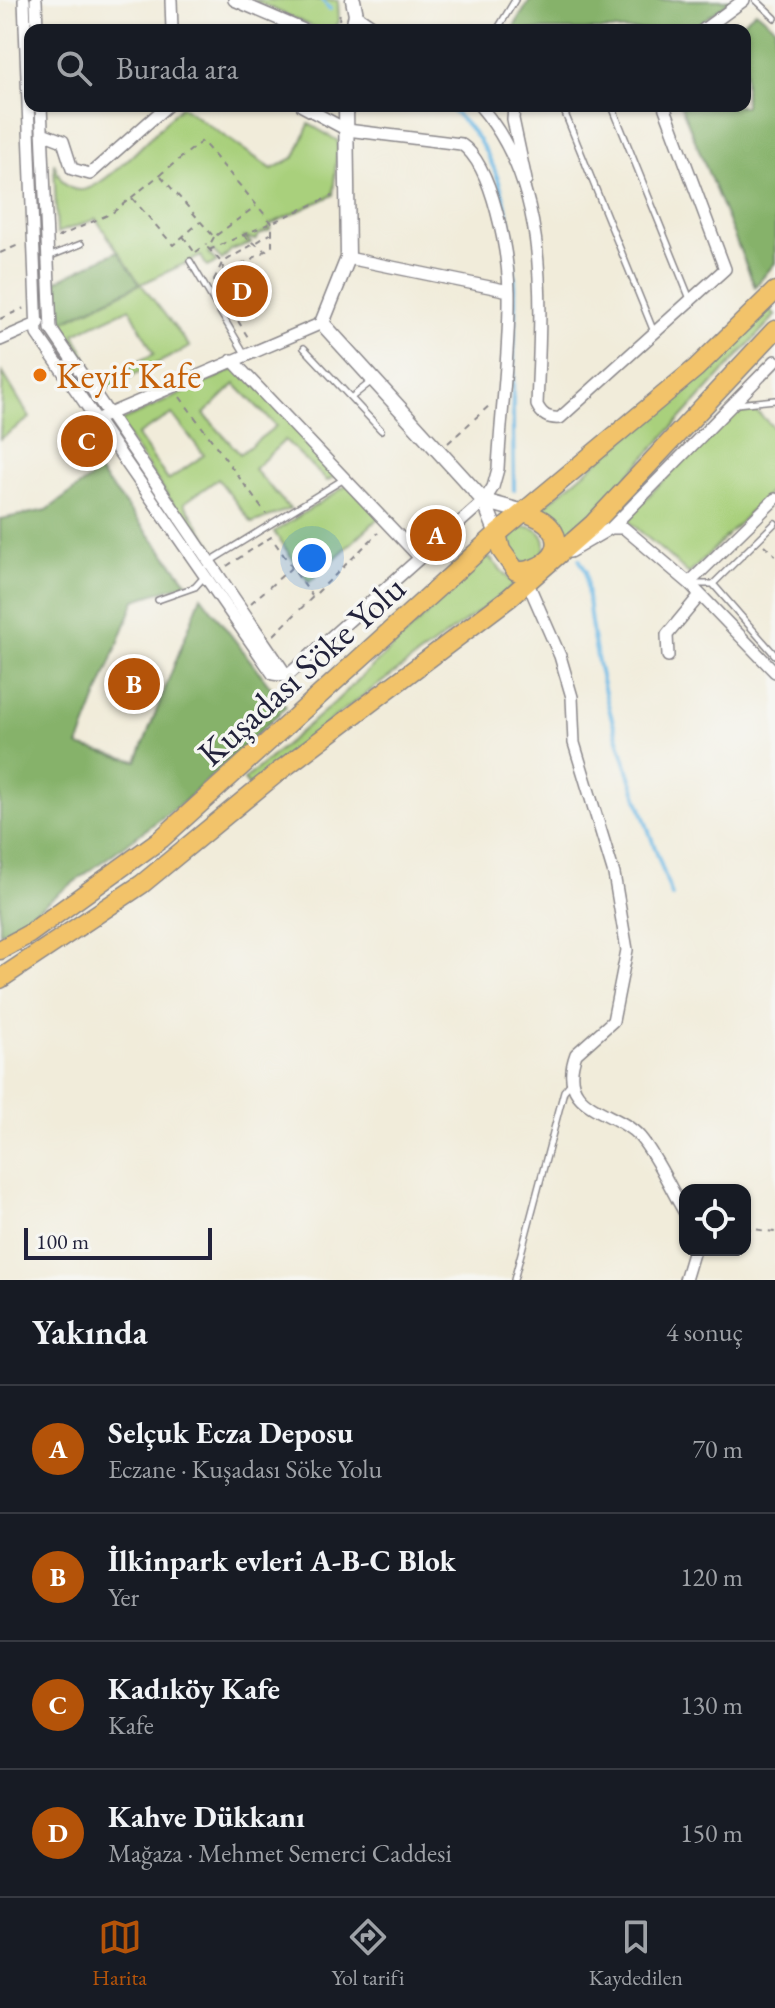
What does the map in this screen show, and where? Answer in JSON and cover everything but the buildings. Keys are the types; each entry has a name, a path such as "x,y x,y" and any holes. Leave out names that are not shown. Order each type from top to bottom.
{"highway":[{"name":"Kuşadası Söke Yolu","path":"0,950 29,934 161,839 497,534 696,368 775,291"},
{"name":"Kuşadası Söke Yolu","path":"0,979 142,884 522,576 545,565 593,524 775,330"},
{"path":"524,512 552,528 556,539 555,552 545,565"},
{"path":"497,534 507,561 522,576"}],"street":[{"path":"24,0 25,24"},
{"path":"36,0 37,24"},
{"path":"171,0 172,24"},
{"path":"234,0 290,24"},
{"path":"711,24 744,0"},
{"path":"27,112 34,326 37,334 273,674 287,676 484,501 493,487 498,469 509,291 495,210 485,177 470,150 461,144 347,130 313,112"},
{"path":"41,112 51,329 287,676"},
{"path":"42,133 63,141 72,169 90,174 160,112"},
{"path":"96,420 322,323 348,258 346,112"},
{"path":"485,112 494,123 530,200"},
{"path":"514,112 530,200 542,294 537,405 541,413 550,418 560,418 725,269 666,112"},
{"path":"348,258 509,291"},
{"path":"0,340 50,318"},
{"path":"322,323 484,501 497,534"},
{"path":"232,360 420,558"},
{"path":"545,565 611,528 775,361"},
{"path":"695,414 732,405"},
{"path":"689,583 775,499"},
{"path":"484,501 524,512"},
{"path":"611,528 624,528 689,583 775,672"},
{"path":"522,576 560,656 572,697 574,743 614,874 627,950 613,1021 576,1054 573,1080 583,1102 594,1112 614,1120 642,1139 679,1203"},
{"path":"668,656 667,635 700,595"},
{"path":"685,1280 692,1256"}],"lane":[{"path":"501,24 515,0"},
{"path":"756,0 775,18"},
{"path":"564,112 655,332"},
{"path":"614,112 691,300"},
{"path":"47,257 81,244"},
{"path":"190,261 250,352"},
{"path":"304,348 381,430"},
{"path":"351,398 373,380"},
{"path":"732,405 775,400"},
{"path":"211,561 344,479"},
{"path":"713,584 775,523"},
{"path":"158,600 195,587 205,576"},
{"path":"689,583 713,584 775,655"},
{"path":"514,1280 564,1091 573,1080"}],"path":[{"path":"338,0 338,24"},
{"path":"47,239 97,221 132,198 202,141 272,223 272,247 214,281"},
{"path":"160,176 214,237"},
{"path":"209,250 333,195"},
{"path":"132,198 173,245 201,222"},
{"path":"196,253 257,205"},
{"path":"214,281 222,263 272,233"},
{"path":"243,235 265,251"},
{"path":"208,243 209,250 222,263 224,275"},
{"path":"214,281 250,352"},
{"path":"0,319 31,305 34,326"},
{"path":"123,369 128,378"},
{"path":"172,386 273,523"},
{"path":"439,452 480,414"},
{"path":"268,641 388,524"},
{"path":"211,561 220,571 271,537 313,597"},
{"path":"758,540 775,555"},
{"path":"245,608 292,567"},
{"path":"751,1229 775,1232"}],"green space":[{"path":"253,0 338,0 338,24 307,24"},
{"path":"530,0 731,0 698,24 516,24"},
{"path":"756,11 775,27 775,263 755,287 683,112 751,112 751,24 740,24"},
{"path":"175,112 190,112 272,169 295,157 309,124 338,141 333,195 271,224 270,230 260,234 256,240 243,237 251,243 231,250 222,260 213,251 208,253 217,262 207,267 201,256 141,284 190,347 98,393 60,335 62,322 140,284 96,219 57,233 54,163 67,186 82,190 105,179","holes":["130,308 154,354 98,381 74,334"]},
{"path":"118,251 140,284 62,322 56,281"},
{"path":"770,309 775,316 589,518 568,535 543,507 707,371"},
{"path":"239,367 340,474 327,481 285,440 254,469 290,509 252,523 218,479 184,503 215,550 207,553 118,423","holes":["235,384 276,426 240,454 204,414","172,414 204,455 168,480 137,435"]},
{"path":"3,373 30,418 0,439"},
{"path":"754,409 775,429 775,487 689,574 626,519 732,410"},
{"path":"99,472 188,583 135,600 78,746 137,761 201,596 286,707 185,801 17,924 0,933 0,519 47,510"},
{"path":"349,484 380,517 309,582 274,532"},
{"path":"527,527 540,532 545,545 540,558 527,563 514,558 509,545 514,532"},
{"path":"488,556 515,585 341,712 250,787 244,780 334,703"}],"waterway":[{"path":"322,0 330,9"},
{"path":"452,112 473,131 491,162 504,197 511,235 515,313 514,490"},
{"path":"579,559 586,571 596,655 617,736 672,896"}],"place":[{"name":"Kahve Dükkanı","path":"242,291"},
{"name":"Keyif Kafe","path":"40,375"},
{"name":"Kadıköy Kafe","path":"87,441"},
{"name":"Selçuk Ecza Deposu","path":"436,535"},
{"name":"İlkinpark evleri A-B-C Blok","path":"134,684"}]}
